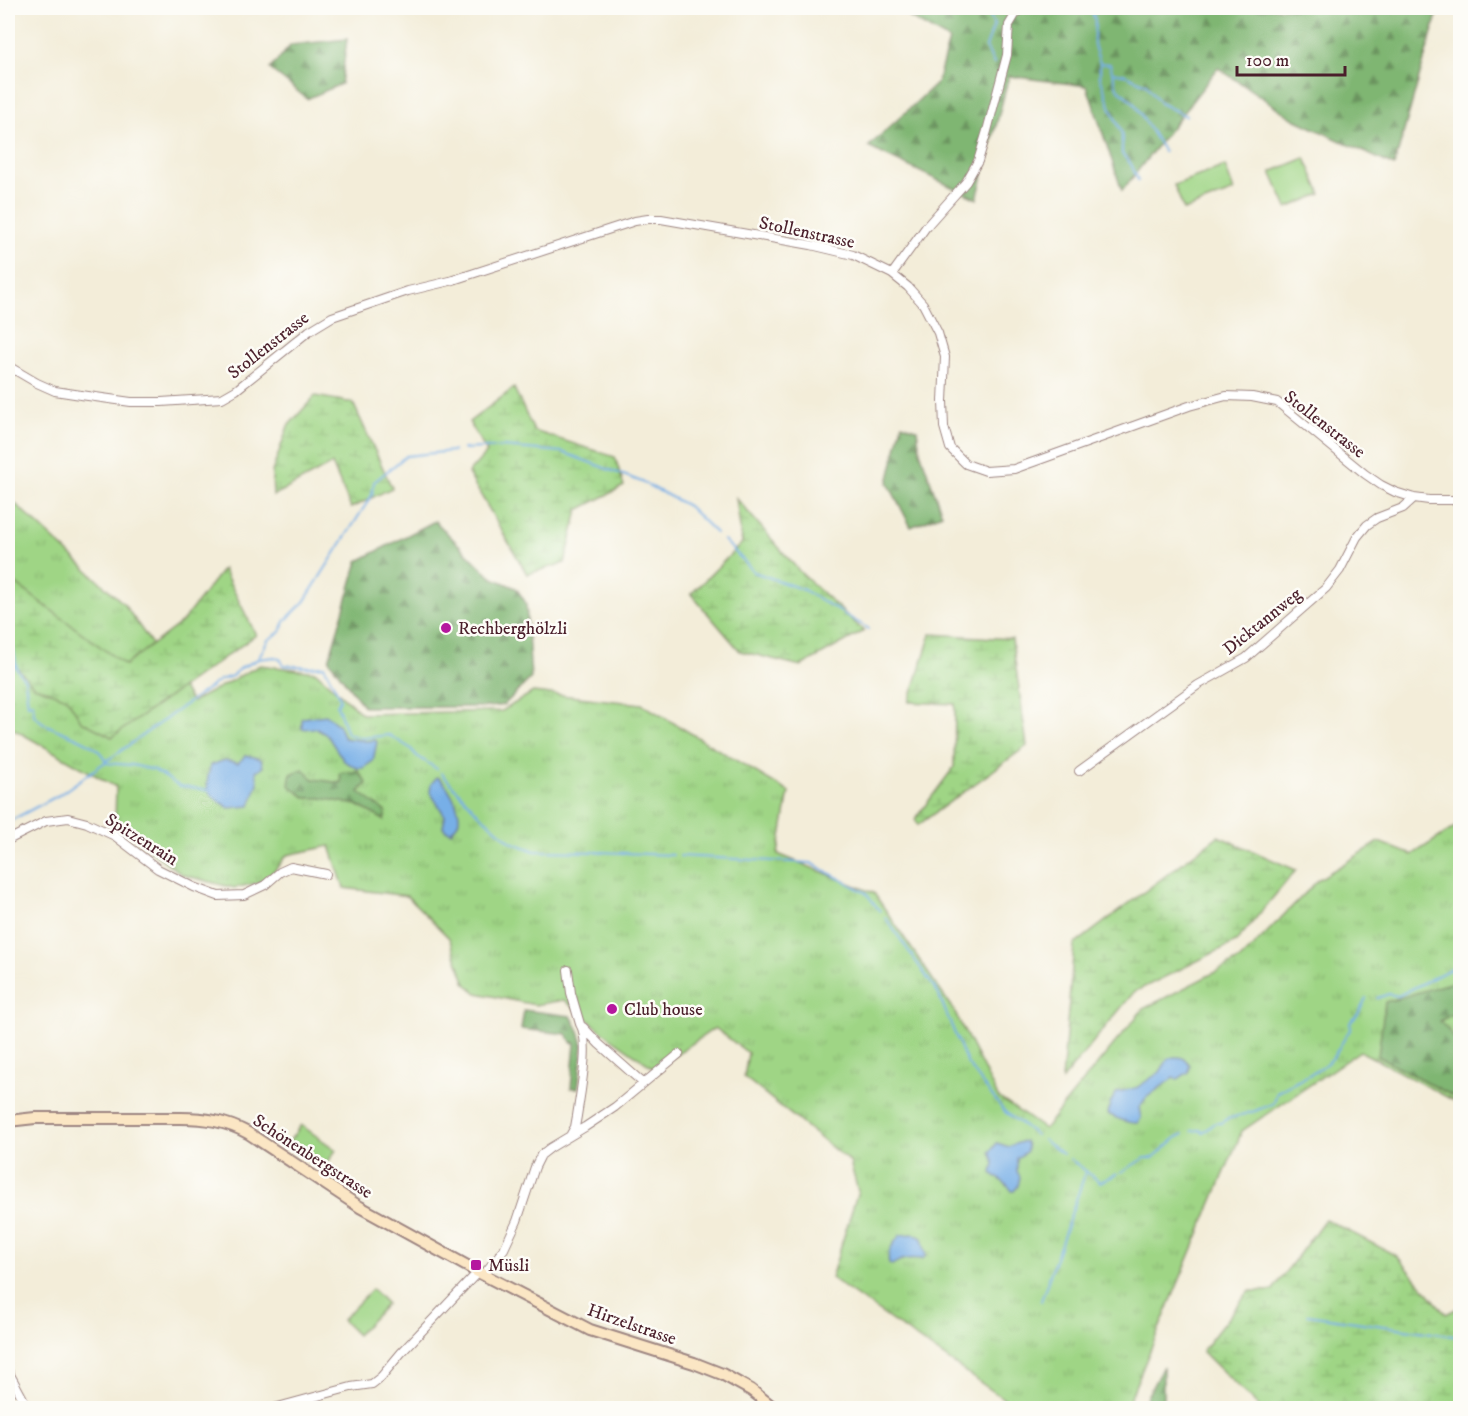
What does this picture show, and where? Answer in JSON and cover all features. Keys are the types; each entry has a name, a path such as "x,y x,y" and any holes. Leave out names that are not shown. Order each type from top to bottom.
{"street":[{"path":"892,274 914,243 972,172 987,131 1004,70 1009,25 1022,8"},
{"name":"Stollenstrasse","path":"8,366 55,391 81,395 131,402 222,398 236,390 309,331 332,317 408,291 450,281 635,221 661,219 811,245 853,255 892,274 923,304 938,333 945,357 944,427 950,448 966,464 986,471 1014,469 1190,406 1226,396 1252,397 1277,402 1382,486 1414,498 1461,500"},
{"name":"Dicktannweg","path":"1079,771 1198,686 1246,658 1326,588 1340,570 1357,537 1367,525 1377,518 1402,508 1414,498"},
{"name":"Spitzenrain","path":"8,840 46,821 68,818 87,823 115,836 158,869 218,896 244,895 265,885 280,872 291,867 326,874"},
{"path":"568,970 571,993 586,1045 578,1116 570,1136"},
{"path":"582,1027 643,1083"},
{"path":"274,1408 351,1386 372,1384 381,1377 401,1353 504,1249 517,1221 541,1155 615,1107 679,1054"},
{"name":"Schönenbergstrasse","path":"8,1121 35,1118 181,1118 204,1119 229,1124 248,1133 379,1219 481,1273"},
{"name":"Hirzelstrasse","path":"481,1273 591,1330 722,1374 751,1390 774,1408"},
{"path":"8,1371 28,1408"}],"green space":[{"path":"910,8 1439,8 1394,166 1294,119 1218,68 1122,191 1087,86 1009,76 977,199 868,147 937,83 949,40 909,17"},
{"path":"347,39 341,84 307,99 270,69 291,45"},
{"path":"1305,158 1321,194 1287,208 1271,172"},
{"path":"1225,166 1234,191 1184,210 1174,185"},
{"path":"514,388 534,431 615,457 624,486 578,510 565,563 527,574 468,473 487,452 469,422"},
{"path":"315,396 353,403 392,488 351,508 332,464 273,496 272,472 288,426"},
{"path":"902,424 917,429 920,451 942,514 911,527 888,483"},
{"path":"736,498 801,573 864,631 801,666 740,651 691,594 742,543"},
{"path":"8,499 124,604 192,702 260,665 316,672 362,714 502,711 533,692 642,704 789,792 778,854 874,893 954,1011 998,1097 1044,1129 1143,1009 1241,959 1319,879 1379,842 1412,855 1460,824 1460,1104 1360,1051 1242,1131 1126,1408 1017,1408 831,1278 858,1191 850,1162 744,1077 748,1053 715,1028 655,1069 608,1036 564,1000 535,1005 477,993 466,984 449,938 407,896 344,888 330,846 287,855 266,881 234,888 183,875 115,824 116,787 8,726"},
{"path":"435,521 491,577 516,588 526,603 531,678 504,705 364,707 329,660 358,561"},
{"path":"223,569 256,635 112,737 81,721 67,698 34,686 8,658 8,578 125,665 182,622"},
{"path":"931,634 1012,639 1027,746 918,825 915,819 954,767 955,704 909,702"},
{"path":"303,769 313,779 341,783 340,773 358,771 367,783 359,792 386,812 384,820 357,805 321,798 306,798 289,785 291,774"},
{"path":"1218,836 1296,870 1236,942 1134,992 1062,1080 1074,945"},
{"path":"1460,980 1460,1010 1440,1021 1460,1044 1460,1100 1378,1056 1385,1002"},
{"path":"524,1010 571,1016 583,1045 578,1088 571,1088 575,1043 571,1042 567,1034 521,1029"},
{"path":"301,1125 336,1150 324,1168 288,1143"},
{"path":"1325,1219 1397,1256 1446,1314 1460,1307 1460,1408 1260,1408 1202,1351 1249,1291 1272,1291"},
{"path":"372,1289 387,1304 357,1335 342,1320"},
{"path":"1163,1366 1163,1408 1141,1408"}],"water":[{"path":"326,715 338,724 344,738 375,740 377,742 373,761 363,768 357,768 344,761 327,735 315,728 302,729 302,718"},
{"path":"246,755 261,759 263,767 256,771 258,783 250,806 229,808 216,799 207,787 211,765 225,760 238,763"},
{"path":"437,777 449,789 459,814 459,821 451,832 443,827 445,816 430,792 431,784"},
{"path":"1174,1057 1187,1061 1190,1065 1189,1072 1178,1079 1173,1078 1146,1098 1139,1108 1141,1118 1138,1123 1131,1123 1108,1114 1110,1103 1117,1092 1136,1088 1160,1072 1168,1059"},
{"path":"1025,1141 1027,1151 1017,1158 1017,1171 1020,1177 1018,1186 1012,1191 992,1173 994,1163 990,1152 997,1143 1009,1147"},
{"path":"914,1234 922,1238 926,1256 922,1259 903,1260 892,1265 889,1263 889,1252 900,1235"}],"waterway":[{"path":"987,8 994,25 986,47 994,64"},
{"path":"1087,8 1095,20 1094,44 1100,63 1110,64 1117,88 1134,103 1164,152"},
{"path":"1100,63 1100,77 1122,134 1122,154 1131,164 1138,180"},
{"path":"1112,72 1146,84 1160,103 1186,116"},
{"path":"463,449 504,447 562,452 642,482 688,506 716,533"},
{"path":"258,659 268,640 280,632 286,620 304,602 372,495 374,482 406,456 453,451"},
{"path":"724,540 754,572 804,590 869,629"},
{"path":"8,621 17,669"},
{"path":"8,657 25,680 28,704 33,703 34,715 45,724 95,748 105,760"},
{"path":"8,822 59,795 220,680 232,676 239,669 258,659 275,657 281,660 283,665 324,666 339,695 340,700 337,705 347,734 363,738 389,735 437,769"},
{"path":"105,763 132,765 154,770 179,786 208,790"},
{"path":"441,773 480,815 511,842 535,851 673,855"},
{"path":"680,856 811,863 866,893 880,911"},
{"path":"885,917 938,993 967,1063 992,1096"},
{"path":"1377,998 1389,994 1398,996 1460,964"},
{"path":"1192,1131 1200,1130 1203,1133 1215,1123 1222,1123 1227,1119 1274,1103 1277,1092 1318,1070 1332,1059 1351,1028 1350,1023 1358,1014 1366,998"},
{"path":"993,1097 1005,1112 1036,1135"},
{"path":"1121,1172 1145,1158 1153,1158 1184,1134"},
{"path":"1043,1140 1063,1154"},
{"path":"1070,1159 1100,1182 1117,1174"},
{"path":"1041,1301 1086,1171"},
{"path":"1308,1315 1460,1337"}],"place":[{"name":"Rechberghölzli","path":"446,628"},
{"name":"Club house","path":"612,1009"},
{"name":"Müsli","path":"476,1265"}]}
